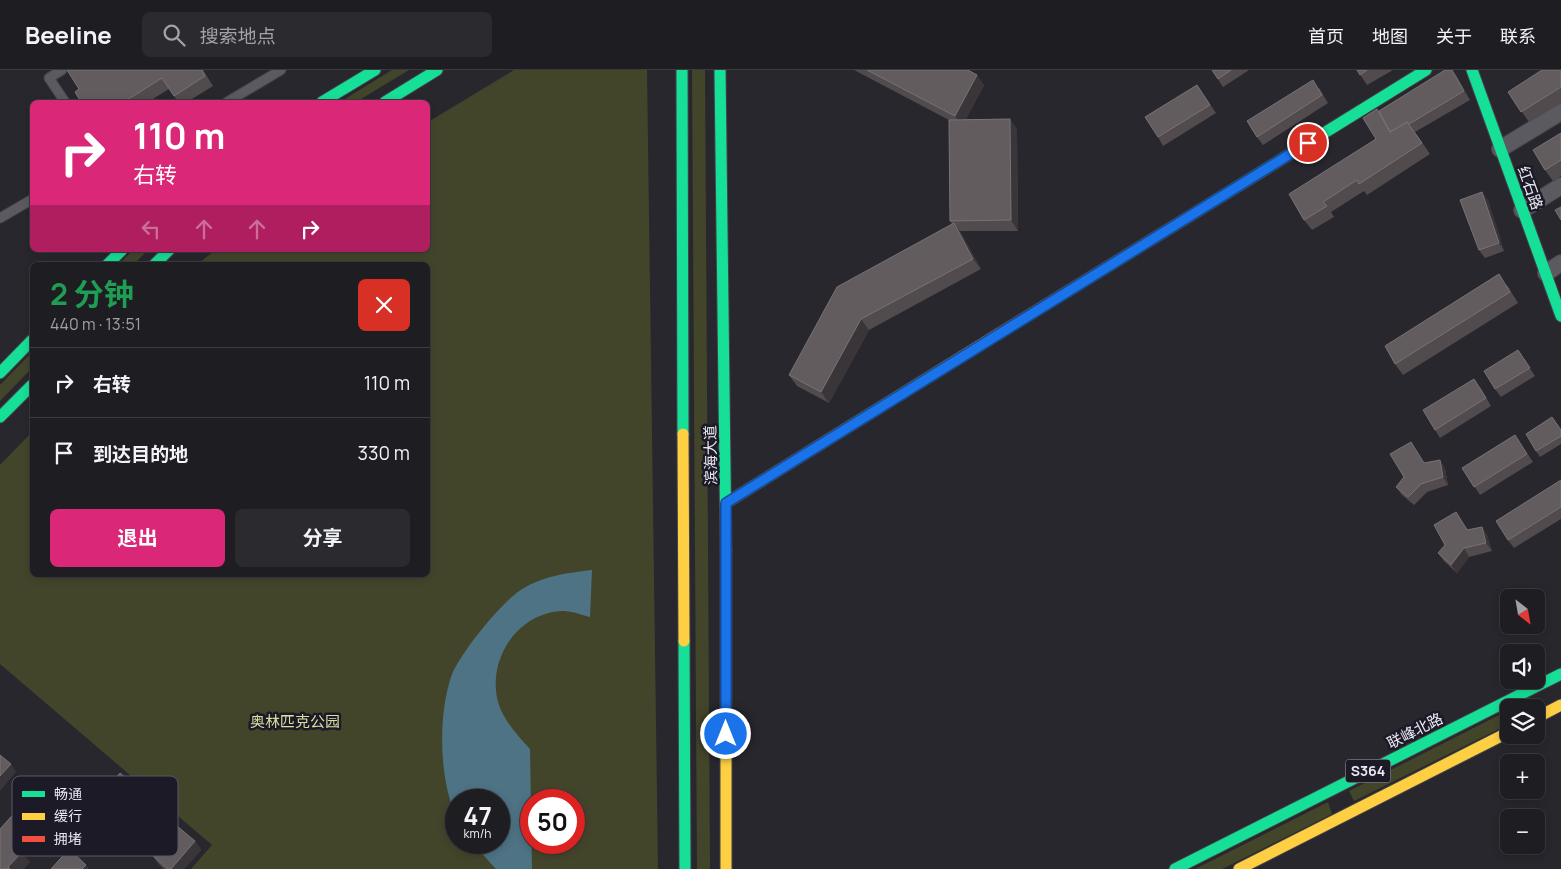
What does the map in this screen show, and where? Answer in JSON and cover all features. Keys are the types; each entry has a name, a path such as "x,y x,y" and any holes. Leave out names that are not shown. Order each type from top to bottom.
{"main road":[{"path":"325,100 375,70"},
{"path":"388,100 437,70"},
{"name":"滨海大道","path":"682,70 686,869"},
{"name":"滨海大道","path":"720,70 726,503 726,869"},
{"path":"726,503 1426,70"},
{"name":"红石路","path":"1472,70 1561,316"},
{"path":"110,262 120,252"},
{"path":"157,262 167,252"},
{"path":"0,373 30,342"},
{"path":"0,416 30,386"},
{"name":"联峰北路","path":"1175,869 1561,674"},
{"path":"1545,713 1561,705"},
{"name":"S364","path":"1239,869 1500,737"}],"street":[{"path":"1500,149 1561,112"},
{"path":"1522,210 1561,186"},
{"path":"1546,273 1561,264"}],"lane":[{"path":"62,70 49,78 63,100"},
{"path":"231,100 280,70"},
{"path":"0,218 30,201"}],"green space":[{"path":"392,70 409,70 359,100 343,100"},
{"name":"奥林匹克公园","path":"514,70 647,70 658,869 191,869 212,845 178,816 178,776 131,776 0,664 0,465 30,434 30,577 430,577 430,262 201,262 213,252 430,252 430,121"},
{"path":"692,70 705,70 710,869 697,869"},
{"path":"131,252 146,252 136,262 121,262"},
{"path":"30,354 30,370 0,401 0,385"},
{"path":"1500,715 1500,728 1354,801 1349,791"},
{"path":"1328,802 1332,814 1222,869 1195,869"}],"water":[{"path":"592,570 590,617 563,611 546,614 532,620 508,642 497,672 496,689 499,705 508,723 530,749 531,789 520,789 520,854 532,854 532,869 496,869 482,854 510,854 510,789 447,789 442,747 442,728 447,693 455,668 478,634 497,612 513,596 531,584 561,575"}],"building":[{"path":"67,70 202,70 205,76 174,96 162,78 127,100 80,100 75,92 79,89"},
{"path":"867,70 968,70 977,75 955,116"},
{"path":"1212,70 1231,70 1218,79"},
{"path":"1357,70 1367,70 1360,75"},
{"path":"1445,70 1452,70 1464,91 1409,124 1407,122 1390,132 1379,111"},
{"path":"1542,70 1561,70 1561,87 1521,112 1508,92"},
{"path":"1313,80 1322,95 1257,137 1247,121"},
{"path":"1197,85 1210,105 1158,137 1145,117"},
{"path":"1377,109 1390,132 1407,122 1422,143 1359,184 1357,180 1323,202 1327,206 1304,220 1289,194 1376,139 1363,118"},
{"path":"1010,119 1011,220 950,221 949,120"},
{"path":"1561,133 1561,160 1545,170 1533,150"},
{"path":"1482,192 1499,243 1479,250 1460,200"},
{"path":"1561,207 1561,220 1555,210"},
{"path":"954,223 973,259 861,319 821,392 789,375 837,287"},
{"path":"1499,274 1510,292 1395,364 1385,346"},
{"path":"1518,350 1530,368 1495,389 1484,371"},
{"path":"1474,379 1486,398 1435,430 1423,410"},
{"path":"1552,417 1561,430 1561,436 1536,451 1526,434"},
{"path":"1515,435 1527,454 1474,487 1462,468"},
{"path":"1411,442 1424,463 1440,460 1443,477 1421,484 1408,497 1396,487 1404,477 1390,454"},
{"path":"1561,480 1561,507 1508,540 1496,521"},
{"path":"1456,512 1467,530 1482,527 1486,543 1464,548 1451,565 1438,553 1445,545 1434,525"},
{"path":"0,755 11,764 0,776"},
{"path":"12,816 12,856 18,856 8,867 10,869 0,869 0,829"},
{"path":"178,827 195,841 171,869 168,869 153,856 178,856"},
{"path":"63,856 76,856 86,865 82,869 51,869"}],"traffic: fast":[{"path":"325,100 375,70"},
{"path":"388,100 437,70"},
{"path":"682,70 683,434"},
{"path":"720,70 726,550"},
{"path":"1198,211 1426,70"},
{"path":"1472,70 1561,316"},
{"path":"110,262 120,252"},
{"path":"157,262 167,252"},
{"path":"0,373 30,342"},
{"path":"0,417 30,387"},
{"path":"684,641 685,869"},
{"path":"1175,869 1561,674"}],"traffic: slow":[{"path":"726,503 1000,333"},
{"path":"683,434 684,641"},
{"path":"726,550 726,869"},
{"path":"1545,713 1561,705"},
{"path":"1239,869 1500,737"}],"traffic: jam":[{"path":"1000,333 1198,211"}],"route":[{"path":"726,734 726,503 1308,143"}]}
